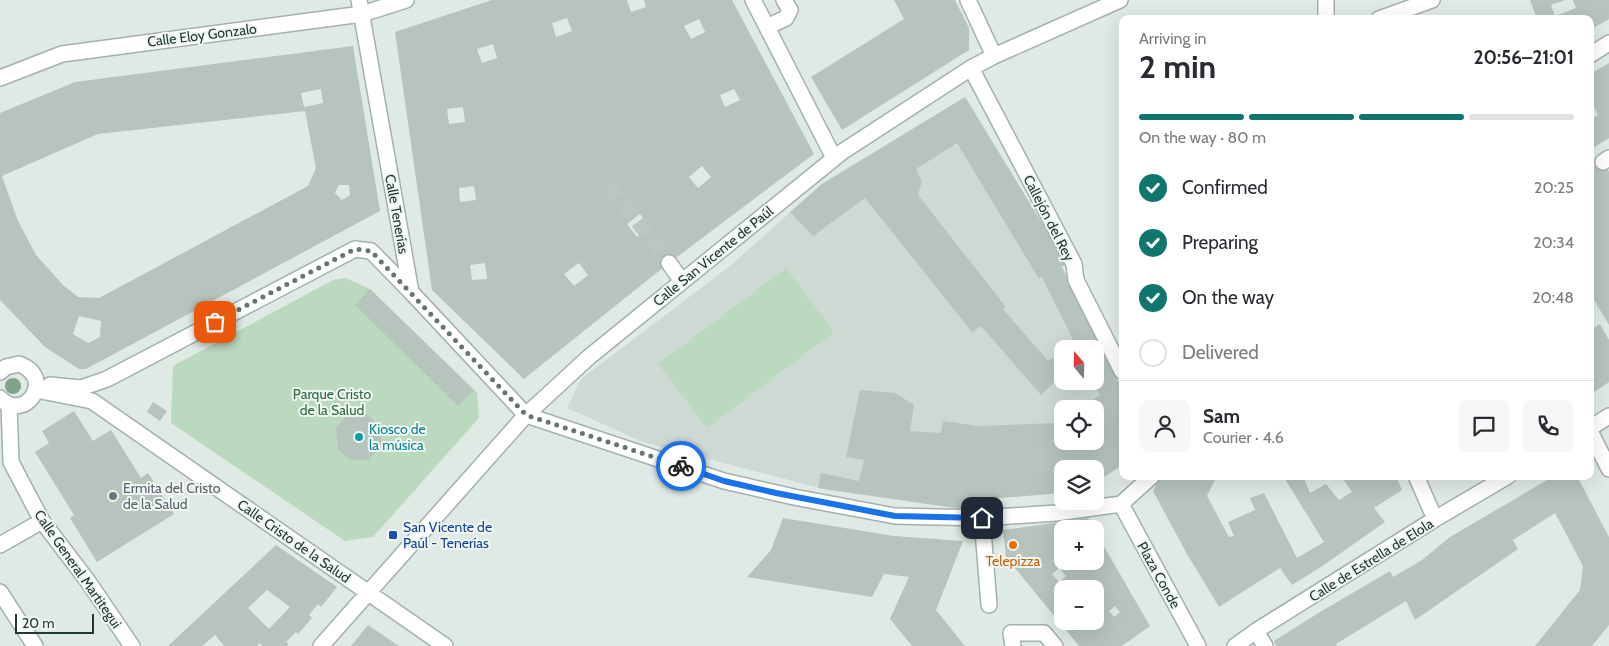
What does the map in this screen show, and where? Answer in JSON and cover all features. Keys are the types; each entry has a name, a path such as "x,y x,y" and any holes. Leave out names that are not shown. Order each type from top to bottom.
{"street":[{"name":"Calle Eloy Gonzalo","path":"0,78 62,54 406,0"},
{"path":"752,0 834,158"},
{"path":"767,28 786,18 790,10 784,0"},
{"path":"968,0 994,56"},
{"name":"Calle San Vicente de Paúl","path":"321,646 526,415 588,357 834,158 971,68 1120,0"},
{"path":"1326,0 1326,15"},
{"path":"1391,15 1432,0"},
{"name":"Calle Tenerías","path":"360,7 411,292"},
{"path":"1594,52 1609,43"},
{"name":"Callejón del Rey","path":"971,68 1074,264 1076,280 1119,365"},
{"path":"36,387 81,388 107,379 355,249 371,251 526,415 724,481 794,497 895,516 982,518 1056,513 1120,504 1147,480"},
{"path":"669,263 682,281"},
{"path":"0,371 6,367 19,364 31,371 36,387 28,402 15,406 3,403"},
{"name":"Calle Cristo de la Salud","path":"36,387 92,401 445,646"},
{"name":"Calle General Martitegui","path":"3,403 11,462 42,521 132,646"},
{"path":"1594,427 1609,416"},
{"path":"1594,438 1609,469"},
{"path":"1418,480 1436,519"},
{"name":"Calle de Estrella de Elola","path":"1235,646 1256,631 1501,480"},
{"name":"Plaza Conde","path":"1120,504 1198,646"},
{"path":"982,518 989,605"},
{"path":"0,545 42,521"},
{"path":"0,592 35,646"},
{"path":"1256,631 1265,646"},
{"path":"1012,646 1011,633 1044,633 1055,646"}],"shaded area":[{"path":"965,97 1067,264 1062,267 1098,340 1054,340 1054,390 1104,390 1104,352 1119,383 1119,467 1104,477 1104,460 1054,460 1054,494 976,500 976,511 827,490 643,442 567,408 581,379 730,266 822,184"}],"green space":[{"path":"786,268 834,332 707,428 658,364"},
{"name":"Parque Cristo de la Salud","path":"346,278 370,289 477,393 479,418 373,537 345,541 171,423 173,366 333,280"}],"building":[{"path":"492,0 627,0 631,12 646,7 644,0 732,0 814,154 669,263 524,379 432,290 395,32","holes":["567,18 572,31 556,37 552,23","699,19 705,32 691,39 684,26","493,44 497,58 482,63 477,49","734,89 740,100 725,107 720,95","463,107 465,122 449,124 447,109","702,166 711,177 698,188 689,177","474,186 476,200 460,202 459,188","640,214 650,227 637,237 627,224","485,263 487,279 472,280 470,265","579,263 588,275 574,286 564,274"]},
{"path":"894,0 955,0 969,28 969,50 842,130 811,77 904,19"},
{"path":"1530,0 1565,0 1551,5 1555,15 1536,15"},
{"path":"1573,0 1609,0 1609,19 1594,28 1594,15 1558,15 1576,8"},
{"path":"353,46 380,211 86,369 79,369 45,347 0,300 0,113 75,82","holes":["321,89 323,103 304,107 301,93","305,111 316,168 308,186 99,298 78,297 63,285 36,255 18,221 2,176 98,134","339,185 349,185 350,195 342,200 335,193","79,316 101,321 100,337 88,343 73,334"]},
{"path":"1609,63 1609,138 1594,147 1594,118 1598,115 1594,106 1594,72"},
{"path":"965,97 1067,264 1055,270 1062,267 1098,340 1073,340 1042,277 1039,279 957,143 916,169 922,181 918,195 1006,307 1003,309 1048,361 1054,358 1054,382 1041,395 981,326 972,332 865,198 813,236 790,212 822,184"},
{"path":"1603,162 1609,172 1609,325 1594,300 1594,167"},
{"path":"370,289 474,390 458,406 355,305"},
{"path":"1600,324 1609,340 1609,382 1594,392 1594,328"},
{"path":"1104,352 1119,383 1119,467 1104,477 1104,460 1054,460 1054,494 976,500 976,511 818,488 821,473 859,481 864,460 846,457 860,390 895,393 914,405 910,431 941,433 943,421 980,426 1054,423 1054,450 1104,450 1104,400 1092,400 1100,395 1098,390 1104,390"},
{"path":"153,402 167,411 160,421 147,412"},
{"name":"Ermita del Cristo de la Salud","path":"74,411 93,441 111,430 141,478 148,473 174,514 97,562 70,518 74,515 35,452 49,443 42,431"},
{"name":"Kiosco de la música","path":"348,414 367,414 381,428 381,445 369,460 350,460 338,449 336,428"},
{"path":"1159,480 1215,480 1207,496 1229,537 1234,536 1228,522 1255,510 1250,498 1264,493 1297,558 1324,542 1285,480 1305,480 1310,493 1326,484 1339,500 1352,492 1344,480 1398,480 1402,490 1374,508 1385,522 1321,567 1292,585 1280,568 1219,607 1187,554 1153,491"},
{"path":"1547,480 1579,480 1609,537 1609,625 1592,646 1535,646 1580,590 1583,566 1555,513 1513,540 1518,549 1415,620 1406,601 1336,644 1337,646 1276,646 1274,641 1320,612 1390,571 1393,577 1422,560 1450,537"},
{"path":"783,518 894,536 963,541 936,610 965,646 912,646 890,619 909,577 884,574 872,597 747,577 771,550"},
{"path":"1054,523 1054,570 1057,570 1052,574 1057,580 1054,580 1054,616 1006,557 1003,530"},
{"path":"276,545 337,587 321,607 318,604 309,615 312,618 298,634 296,632 286,642 289,644 287,646 262,646 260,643 257,646 224,646 215,635 202,646 168,646","holes":["267,590 290,607 269,629 248,608"]},
{"path":"1104,547 1150,626 1122,646 1079,646 1066,630 1104,630 1104,580 1061,580 1066,576 1061,570 1104,570","holes":["1115,606 1120,612 1114,617 1109,611"]},
{"path":"368,625 399,646 351,646"}],"tunnel":[{"path":"610,185 669,263"}],"way so far":[{"path":"215,322 355,249 371,251 526,415 681,466"}],"place":[{"name":"Kiosco de la música","path":"359,437"},
{"name":"Ermita del Cristo de la Salud","path":"113,496"},
{"name":"San Vicente de Paúl - Tenerías","path":"393,535"},
{"name":"Telepizza","path":"1013,545"}],"route":[{"path":"681,466 724,481 794,497 895,516 982,518"}]}
